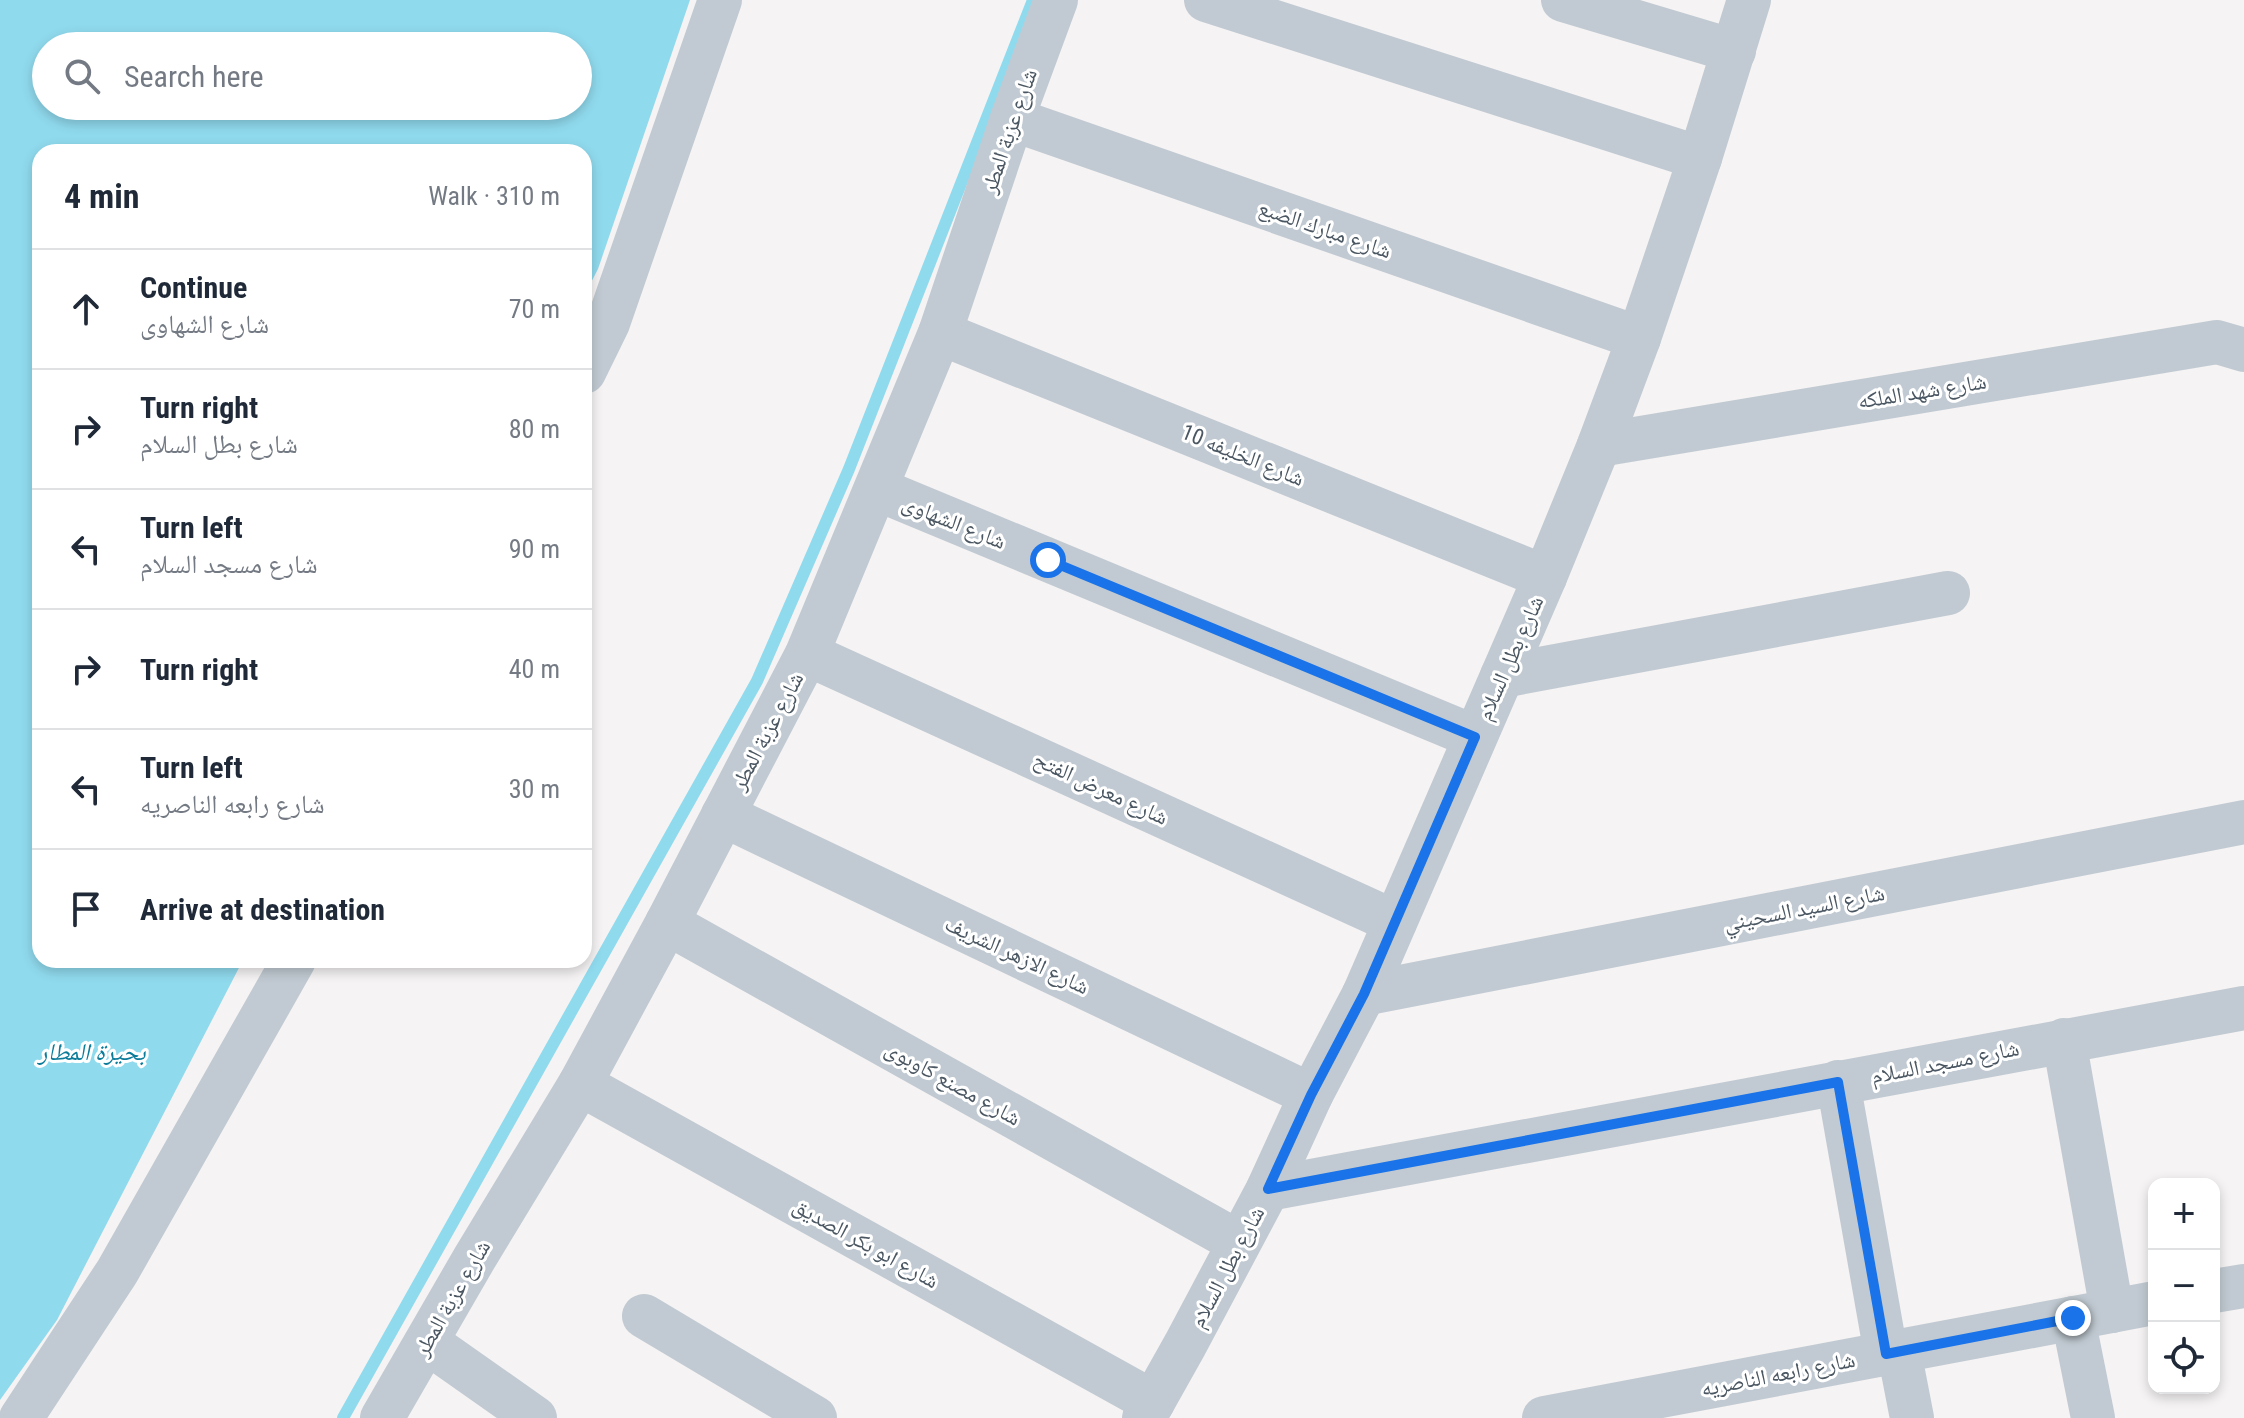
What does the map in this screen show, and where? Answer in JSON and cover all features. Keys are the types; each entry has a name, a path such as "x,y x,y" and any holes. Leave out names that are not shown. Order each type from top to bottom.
{"street":[{"path":"592,356 608,323 720,0"},
{"name":"شارع عزبة المطر","path":"382,1418 580,1084 807,654 940,333 1012,119 1056,0"},
{"path":"1206,0 1700,158"},
{"path":"1563,0 1734,51"},
{"name":"شارع بطل السلام","path":"1148,1410 1268,1189 1311,1095 1364,994 1545,577 1639,338 1749,0"},
{"name":"شارع مبارك الضبع","path":"1012,119 1639,338"},
{"name":"شارع الخليفه 10","path":"940,333 1545,577"},
{"name":"شارع شهد الملكه","path":"1599,445 2217,342 2244,350"},
{"name":"شارع الشهاوى","path":"877,489 1475,737"},
{"path":"1502,676 1948,593"},
{"name":"شارع معرض الفتح","path":"807,654 1395,922"},
{"name":"شارع الازهر الشريف","path":"723,815 1311,1095"},
{"name":"شارع السيد السحيني","path":"1364,994 2244,822"},
{"name":"شارع مصنع كاوبوى","path":"667,923 1238,1242"},
{"path":"21,1418 117,1272 289,968"},
{"name":"شارع مسجد السلام","path":"1268,1189 2244,1008"},
{"path":"2064,1040 2113,1311 2093,1418"},
{"path":"1838,1082 1892,1352 1912,1418"},
{"name":"شارع ابو بكر الصديق","path":"580,1084 1148,1410"},
{"path":"2220,1290 2244,1286"},
{"name":"شارع رابعه الناصريه","path":"1544,1418 1677,1406 1892,1352 2113,1311"},
{"path":"644,1316 815,1418"},
{"path":"427,1342 535,1418"}],"water":[{"name":"بحيرة المطار","path":"0,0 690,0 592,281 592,144 32,144 32,968 239,968 57,1320 0,1400"}],"waterway":[{"path":"343,1418 757,681 849,469 1033,0"}],"route":[{"path":"1048,560 1475,737 1364,994 1311,1095 1268,1189 1838,1082 1886,1354 2073,1318"}]}
